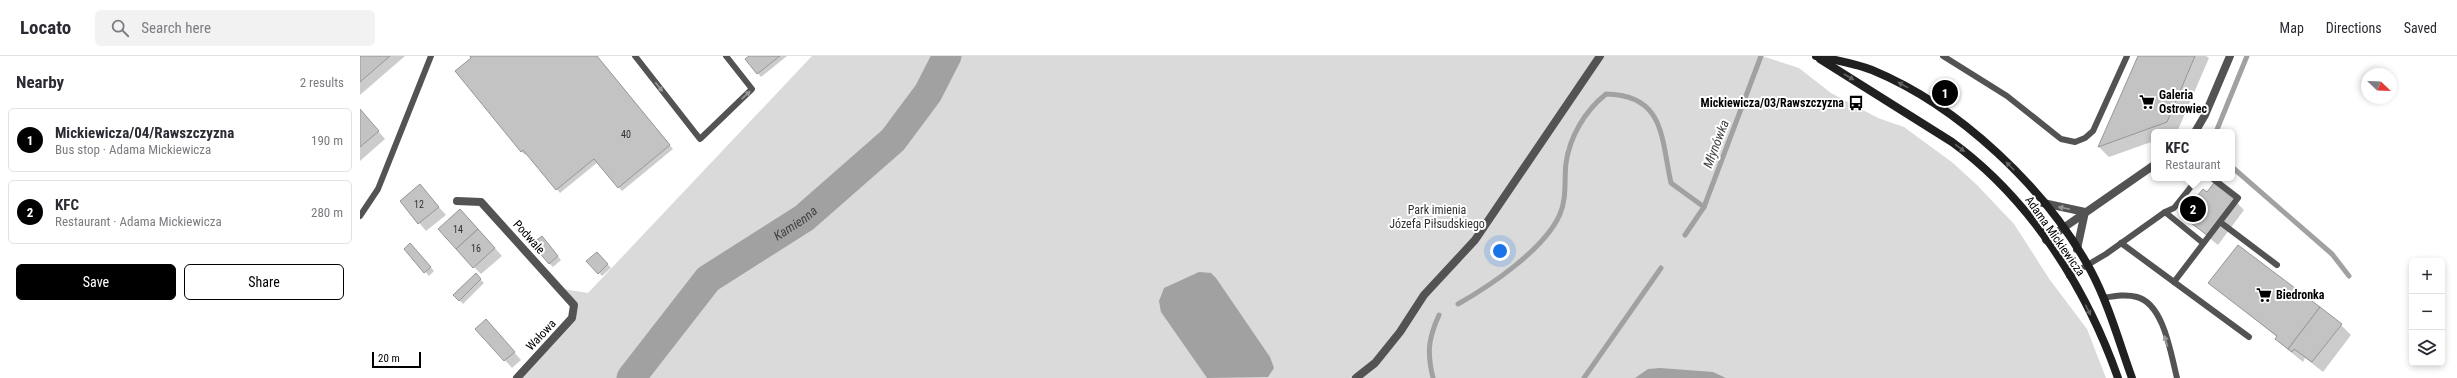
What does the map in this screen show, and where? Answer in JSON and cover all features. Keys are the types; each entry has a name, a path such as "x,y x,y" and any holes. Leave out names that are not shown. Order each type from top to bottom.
{"street":[{"path":"1356,378 1375,363 1400,332 1424,295 1475,240 1600,56"},
{"name":"Adama Mickiewicza","path":"1816,56 1846,62 1871,70 1902,84 1936,106 2010,165 2063,227 2088,266 2103,298 2132,378"},
{"name":"Adama Mickiewicza","path":"1816,56 1928,125 1972,156 2014,199 2046,240 2069,276 2095,324 2118,378"},
{"path":"2197,129 2206,114 2230,56"},
{"path":"2046,240 2151,167"},
{"name":"Podwale","path":"457,201 481,202 574,305"},
{"name":"Adama Mickiewicza","path":"2043,203 2085,212"},
{"path":"2077,249 2085,212"},
{"name":"Wałowa","path":"517,378 572,318 574,305"}],"lane":[{"path":"360,216 378,189 431,56"},
{"path":"635,56 700,139 752,90 726,56"},
{"path":"1943,56 2007,96 2061,139 2075,142 2085,138 2092,131 2128,56"},
{"path":"2069,276 2088,266 2165,212 2174,208 2196,181"},
{"path":"2174,282 2238,198 2216,181"},
{"path":"360,203 365,209"},
{"path":"2165,212 2203,242"},
{"path":"2220,222 2277,265"},
{"path":"2121,243 2249,337"},
{"path":"2103,298 2124,295 2138,298 2152,306 2160,317 2177,378"}],"green space":[{"name":"Park imienia Józefa Piłsudskiego","path":"812,56 1762,56 1799,68 1831,93 1878,118 1904,127 1953,163 1977,185 2014,224 2050,280 2087,329 2106,378 517,378 575,312 563,289 588,293"}],"shaded area":[{"path":"1199,272 1211,273 1216,278 1270,357 1274,368 1268,377 1207,378 1161,312 1159,301 1164,288"},
{"path":"1660,368 1713,372 1726,378 1635,378 1648,369"}],"building":[{"path":"360,56 390,56 360,82"},
{"path":"470,56 597,56 670,145 618,188 594,159 556,190 523,150 521,152 455,71 471,58"},
{"path":"749,56 780,56 757,74 745,59"},
{"name":"Galeria Ostrowiec","path":"2138,56 2195,56 2167,122 2098,147"},
{"path":"360,109 379,131 360,147"},
{"path":"2214,183 2234,199 2207,235 2183,217 2203,189 2207,192"},
{"path":"420,184 439,207 418,224 400,201"},
{"path":"460,209 478,229 456,249 438,229"},
{"path":"478,229 495,248 473,268 456,249"},
{"path":"542,236 558,256 549,264 532,244"},
{"path":"410,243 431,267 424,273 404,249"},
{"name":"Biedronka","path":"2238,245 2320,307 2288,349 2275,339 2277,336 2208,283"},
{"path":"597,252 608,264 598,274 586,261"},
{"path":"476,273 481,279 459,301 453,295"},
{"path":"2320,307 2342,324 2312,362 2294,349 2292,352 2288,349"},
{"path":"486,319 515,352 504,361 475,329"}],"waterway":[{"name":"Kamienna","path":"631,378 708,279 804,218 893,140 928,93 947,56"},
{"name":"Młynówka","path":"1685,235 1704,207 1761,56"},
{"path":"2217,129 2247,56"},
{"path":"1458,304 1500,277 1530,253 1553,227 1564,202 1566,163 1571,143 1585,116 1606,94 1625,96 1640,102 1650,111 1657,122 1662,135 1671,183 1704,207"},
{"path":"2235,170 2332,254 2349,276"},
{"name":"Młynówka","path":"1584,378 1661,268"},
{"path":"1433,378 1429,353 1433,331 1439,315"}],"place":[{"name":"Mickiewicza/04/Rawszczyzna","path":"1945,93"},
{"name":"Galeria Ostrowiec","path":"2147,102"},
{"name":"Mickiewicza/03/Rawszczyzna","path":"1856,103"},
{"name":"KFC","path":"2193,209"},
{"name":"Biedronka","path":"2264,295"}]}
